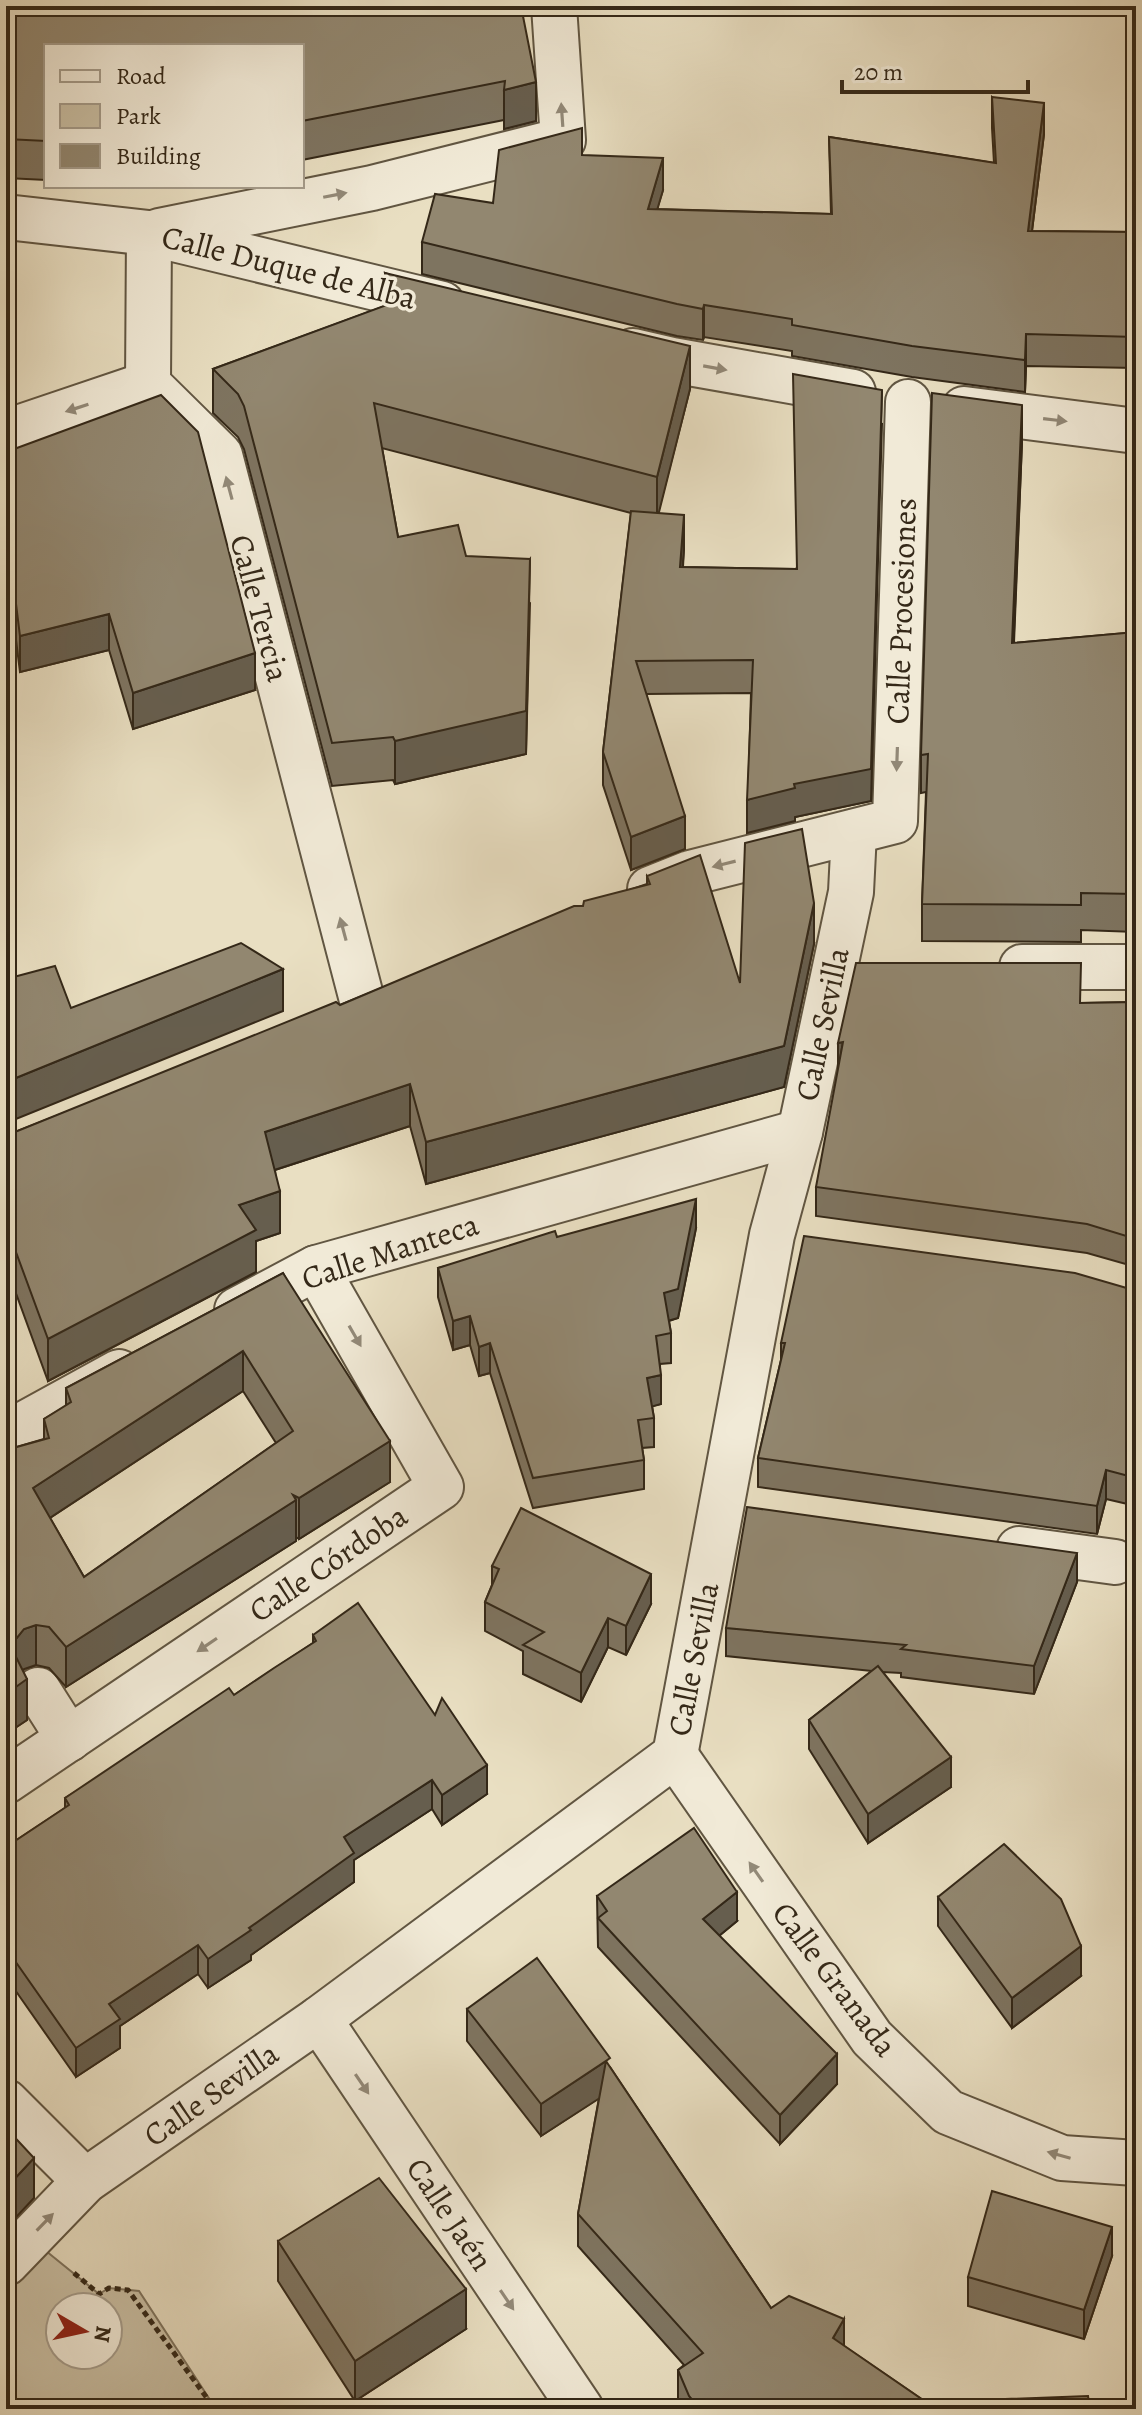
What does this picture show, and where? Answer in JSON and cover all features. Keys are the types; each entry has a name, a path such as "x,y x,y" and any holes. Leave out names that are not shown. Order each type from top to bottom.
{"street":[{"path":"6,432 148,384 149,233 372,188 563,140 554,6"},
{"name":"Calle Duque de Alba","path":"6,217 149,233 487,315"},
{"path":"595,342 672,360 908,402 1136,431"},
{"name":"Calle Tercia","path":"148,384 220,455 363,1004"},
{"name":"Calle Procesiones","path":"874,826 908,402"},
{"path":"619,901 690,873 874,826"},
{"name":"Calle Sevilla","path":"6,2263 85,2181 319,2019 675,1755 738,1509 772,1235 800,1132 851,892 874,826"},
{"path":"834,966 882,966"},
{"path":"977,966 1136,967"},
{"path":"320,1022 406,987"},
{"name":"Calle Manteca","path":"206,1326 316,1268 800,1132"},
{"path":"772,1235 817,1241"},
{"name":"Calle Córdoba","path":"6,1781 441,1487 316,1268"},
{"path":"6,1434 151,1355"},
{"path":"974,1542 1115,1562"},
{"path":"38,1690 69,1739"},
{"name":"Calle Granada","path":"675,1755 872,2038 948,2112 1062,2158 1136,2163"},
{"name":"Calle Jaén","path":"319,2019 581,2409"},
{"path":"6,2102 85,2181"}],"path":[{"path":"128,2290 215,2409"}],"green space":[{"path":"30,2238 95,2291 44,2291 44,2371 124,2371 124,2291 104,2291 109,2288 139,2291 216,2409 6,2409 6,2263"}],"building":[{"path":"6,6 521,6 536,82 504,90 505,81 304,121 304,44 44,44 44,141 6,139"},
{"path":"992,97 1044,103 1028,231 1136,232 1136,337 1026,334 1025,360 912,346 792,325 792,319 704,305 703,309 677,304 422,242 435,194 493,203 499,150 582,128 582,155 663,158 648,209 832,214 829,137 996,163"},
{"path":"385,273 690,346 657,477 374,403 398,537 458,525 466,556 530,559 526,711 395,741 393,737 332,743 244,406 238,394 213,369 395,302"},
{"path":"793,374 882,390 871,769 794,784 795,788 747,800 753,660 636,661 685,816 631,837 603,752 631,511 684,515 680,567 797,569"},
{"path":"932,393 1022,405 1012,643 1136,632 1136,894 1081,893 1081,905 922,904 928,754 921,755"},
{"path":"161,395 198,432 255,653 133,693 109,614 20,636 16,604 6,569 6,452"},
{"path":"802,829 814,903 784,1046 426,1142 410,1084 265,1132 280,1191 239,1205 256,1230 48,1339 6,1225 6,1133 336,1002 340,1005 574,906 583,906 584,901 650,884 647,876 700,855 740,983 745,843"},
{"path":"241,943 283,969 6,1082 6,979 55,966 71,1008"},
{"path":"856,963 1081,963 1080,1003 1136,1002 1136,1239 1087,1224 816,1187 843,1042 838,1043"},
{"path":"696,1199 678,1289 664,1293 671,1333 656,1336 661,1375 647,1378 654,1418 638,1420 644,1460 533,1478 490,1343 479,1347 470,1316 453,1321 438,1268 555,1231 557,1237"},
{"path":"804,1236 1075,1273 1136,1289 1136,1478 1106,1470 1097,1506 758,1458 785,1343 781,1343"},
{"path":"283,1273 390,1441 299,1498 293,1495 296,1500 66,1647 49,1627 36,1625 24,1629 16,1639 13,1651 27,1679 6,1694 6,1450 49,1438 44,1419 71,1402 66,1388","holes":["243,1351 293,1431 84,1577 33,1488"]},
{"path":"747,1507 1077,1553 1034,1666 901,1649 906,1645 726,1628"},
{"path":"521,1508 651,1574 626,1626 608,1618 581,1673 523,1645 544,1632 485,1602 499,1569 492,1566"},
{"path":"358,1603 435,1715 442,1698 487,1765 442,1795 432,1780 344,1837 354,1853 208,1959 198,1945 109,2004 120,2019 76,2048 6,1948 6,1847 69,1805 65,1798 229,1688 234,1695 316,1641 313,1635"},
{"path":"878,1666 951,1757 868,1814 809,1720"},
{"path":"694,1828 737,1892 703,1919 837,2054 780,2115 598,1918 607,1911 597,1896"},
{"path":"1004,1844 1061,1899 1081,1946 1012,1998 938,1897"},
{"path":"537,1958 610,2058 541,2104 467,2009"},
{"path":"606,2061 771,2308 789,2296 844,2319 833,2338 926,2402 1088,2396 1090,2409 700,2409 689,2396 678,2370 703,2353 578,2214"},
{"path":"6,2128 34,2158 6,2188"},
{"path":"379,2178 466,2289 355,2361 278,2241"},
{"path":"992,2191 1112,2227 1084,2310 968,2277"}]}
